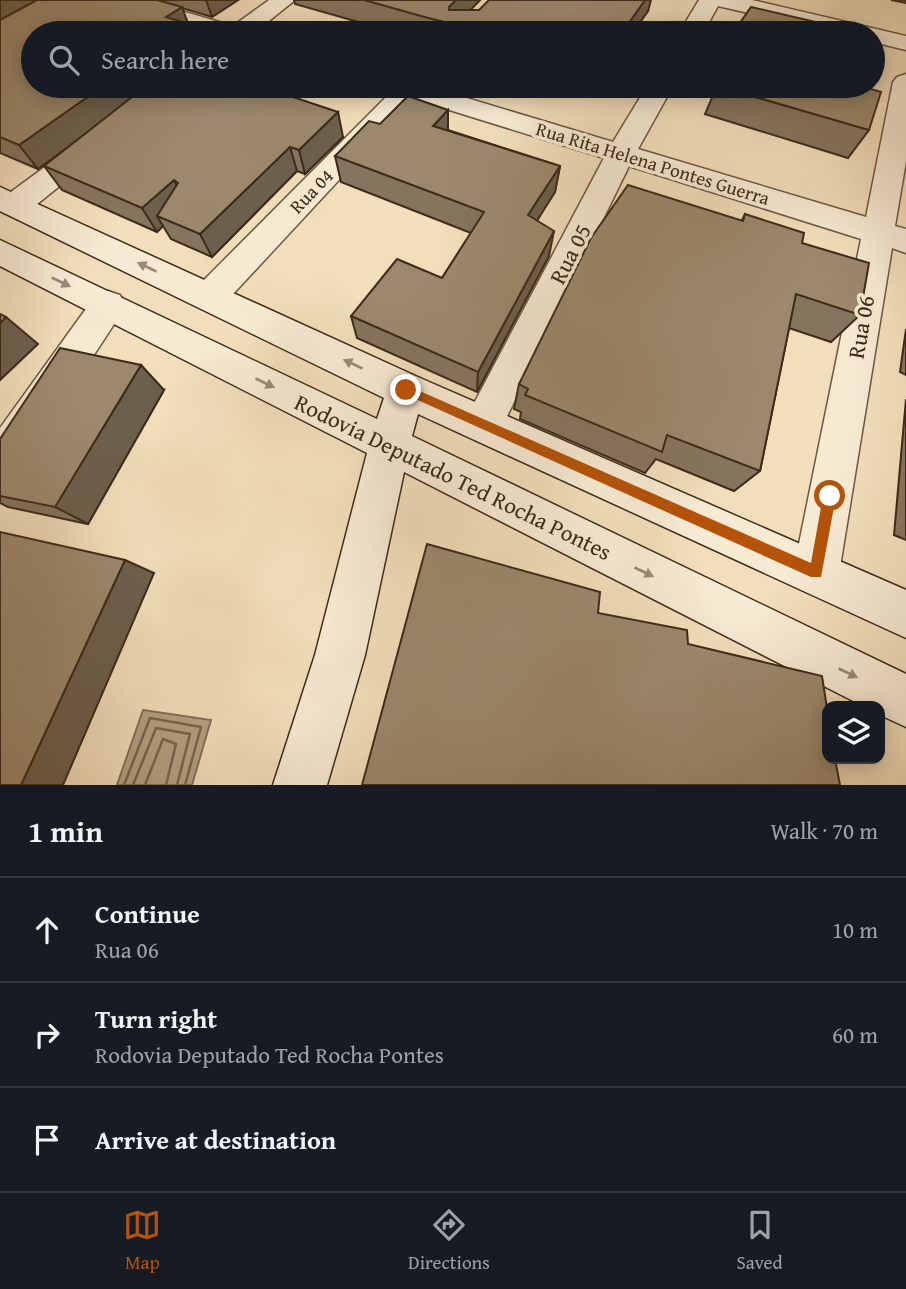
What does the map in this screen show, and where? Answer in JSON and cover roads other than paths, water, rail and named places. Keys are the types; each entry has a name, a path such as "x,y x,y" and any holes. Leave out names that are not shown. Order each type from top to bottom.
{"street":[{"path":"120,0 189,21"},
{"path":"255,21 284,0"},
{"path":"698,21 710,0"},
{"path":"722,0 813,21"},
{"path":"885,38 906,43"},
{"name":"Rua 06","path":"816,573 830,496 892,236 906,82"},
{"path":"8,201 61,170 155,98"},
{"name":"Rua 04","path":"211,296 397,98"},
{"name":"Rua Rita Helena Pontes Guerra","path":"443,98 892,236"},
{"name":"Rua 05","path":"483,424 621,153 653,98"},
{"path":"8,201 406,390 906,614"},
{"name":"Rodovia Deputado Ted Rocha Pontes","path":"0,252 906,701"},
{"path":"0,462 108,305"},
{"path":"300,785 340,655 389,445 406,390"}],"water":[{"path":"143,710 211,720 192,785 117,785"}]}
